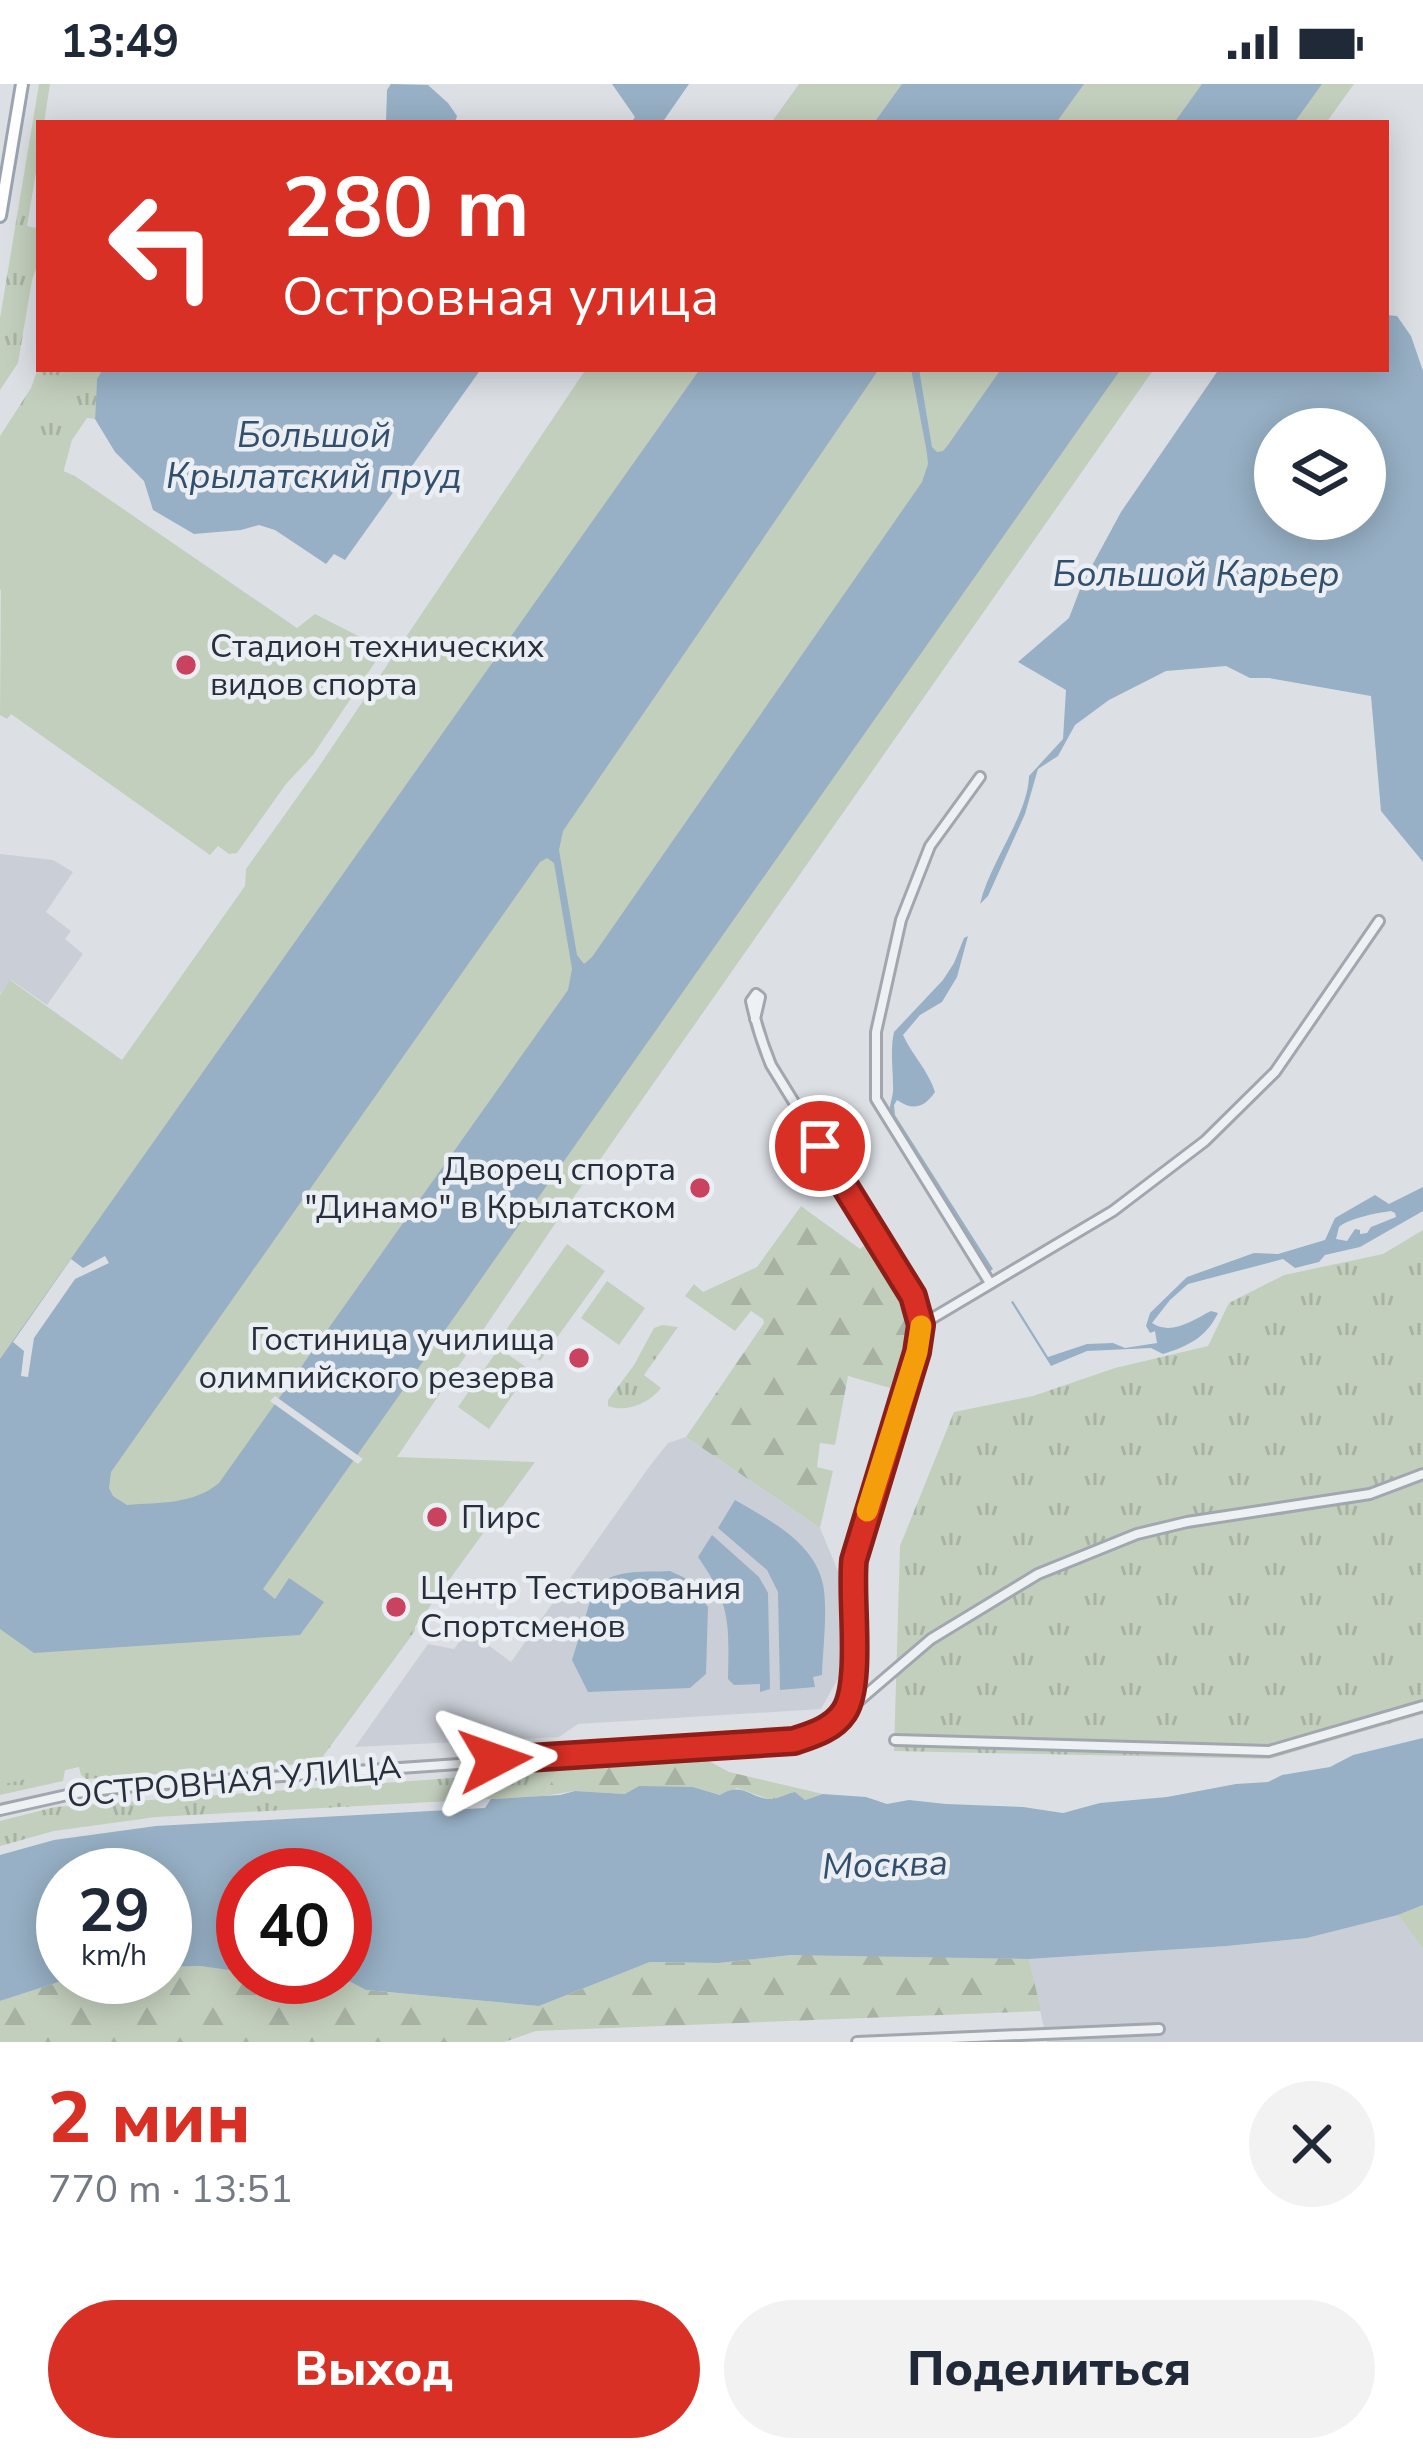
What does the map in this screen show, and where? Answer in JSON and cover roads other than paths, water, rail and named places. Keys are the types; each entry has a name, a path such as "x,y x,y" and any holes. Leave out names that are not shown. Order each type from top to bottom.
{"main road":[{"path":"0,216 22,84"}],"street":[{"path":"980,778 930,846 901,920 876,1032 876,1099 990,1283"},
{"path":"921,1325 1113,1211 1205,1141 1275,1072 1379,921"},
{"path":"752,1001 771,1065 913,1296 921,1325 854,1560 853,1675 843,1714"},
{"name":"ОСТРОВНАЯ УЛИЦА","path":"0,1810 135,1786 794,1741 843,1714 931,1639 1038,1574 1137,1534 1370,1495 1423,1474"},
{"path":"895,1740 1269,1751 1423,1706"},
{"path":"812,1735 828,1736"},
{"path":"857,2042 1159,2029"}],"water":[{"path":"391,84 428,85 448,103 456,120 386,120"},
{"path":"612,84 689,84 664,120 633,120"},
{"path":"902,84 1084,84 1058,120 876,120"},
{"path":"1202,84 1322,84 1296,120 1176,120"},
{"name":"Большой Карьер","path":"1389,315 1397,316 1411,336 1423,371 1423,862 1381,811 1371,696 1250,678 1226,666 1166,671 1109,700 1075,725 1058,756 1038,769 1025,814 980,904 1022,807 1029,776 1063,739 1066,690 1018,662 1069,618 1121,512 1217,372 1389,372"},
{"name":"Большой Крылатский пруд","path":"101,372 479,372 345,560 334,554 326,564 275,530 259,525 194,534 153,510 144,481 115,452 95,419"},
{"path":"698,372 877,372 563,831 559,850 577,955 584,964 922,482 927,453 912,372 920,372 932,447 937,452 948,445 999,372 1119,372 263,1589 275,1599 289,1578 324,1602 300,1635 34,1653 0,1629 0,1359","holes":["547,858 554,863 572,969 568,990 219,1483 176,1501 127,1505 113,1496 111,1472"]},
{"path":"968,936 957,977 942,1002 920,1015 903,1035 935,1092 918,1106 897,1100 894,1105 895,1115 993,1269 988,1273 890,1117 894,1032 943,980"},
{"path":"1423,1187 1423,1211 1360,1247 1295,1268 1283,1259 1188,1284 1152,1323 1174,1327 1211,1311 1218,1313 1195,1340 1163,1354 1151,1348 1087,1351 1051,1366 1011,1302 1048,1357 1087,1344 1113,1343 1125,1348 1157,1343 1155,1331 1150,1333 1146,1326 1150,1313 1187,1277 1254,1253 1278,1254 1325,1240 1335,1218 1375,1195 1389,1204","holes":["1395,1213 1396,1217 1367,1233 1355,1229 1347,1241 1336,1239 1339,1227 1350,1221"]},
{"path":"735,1500 791,1536 820,1574 825,1632 822,1675 813,1677 815,1687 780,1690 778,1592 767,1570 718,1528"},
{"path":"712,1535 759,1577 768,1593 770,1689 760,1692 760,1684 734,1685 728,1679 726,1615 717,1588 698,1557"},
{"path":"670,1571 685,1578 708,1607 706,1674 690,1688 588,1692 572,1660 593,1592 617,1575"},
{"name":"Москва","path":"1423,1738 1423,1905 1307,1938 1029,1959 792,1955 719,1963 650,1962 539,2006 372,1991 372,1848 216,1848 216,1968 192,1966 192,1848 36,1848 36,1989 0,2001 0,1855 54,1840 156,1826 485,1808 491,1799 575,1791 625,1794 639,1786 693,1787 720,1795 735,1789 773,1799 795,1792 805,1800 823,1794 866,1797 887,1804 909,1800 1063,1813 1100,1803 1268,1782 1330,1767 1353,1755"}],"place":[{"name":"Стадион технических видов спорта","path":"186,665"},
{"name":"Дворец спорта \"Динамо\" в Крылатском","path":"700,1188"},
{"name":"Гостиница училища олимпийского резерва","path":"579,1358"},
{"name":"Пирс","path":"437,1517"},
{"name":"Центр Тестирования Спортсменов","path":"396,1607"}]}
